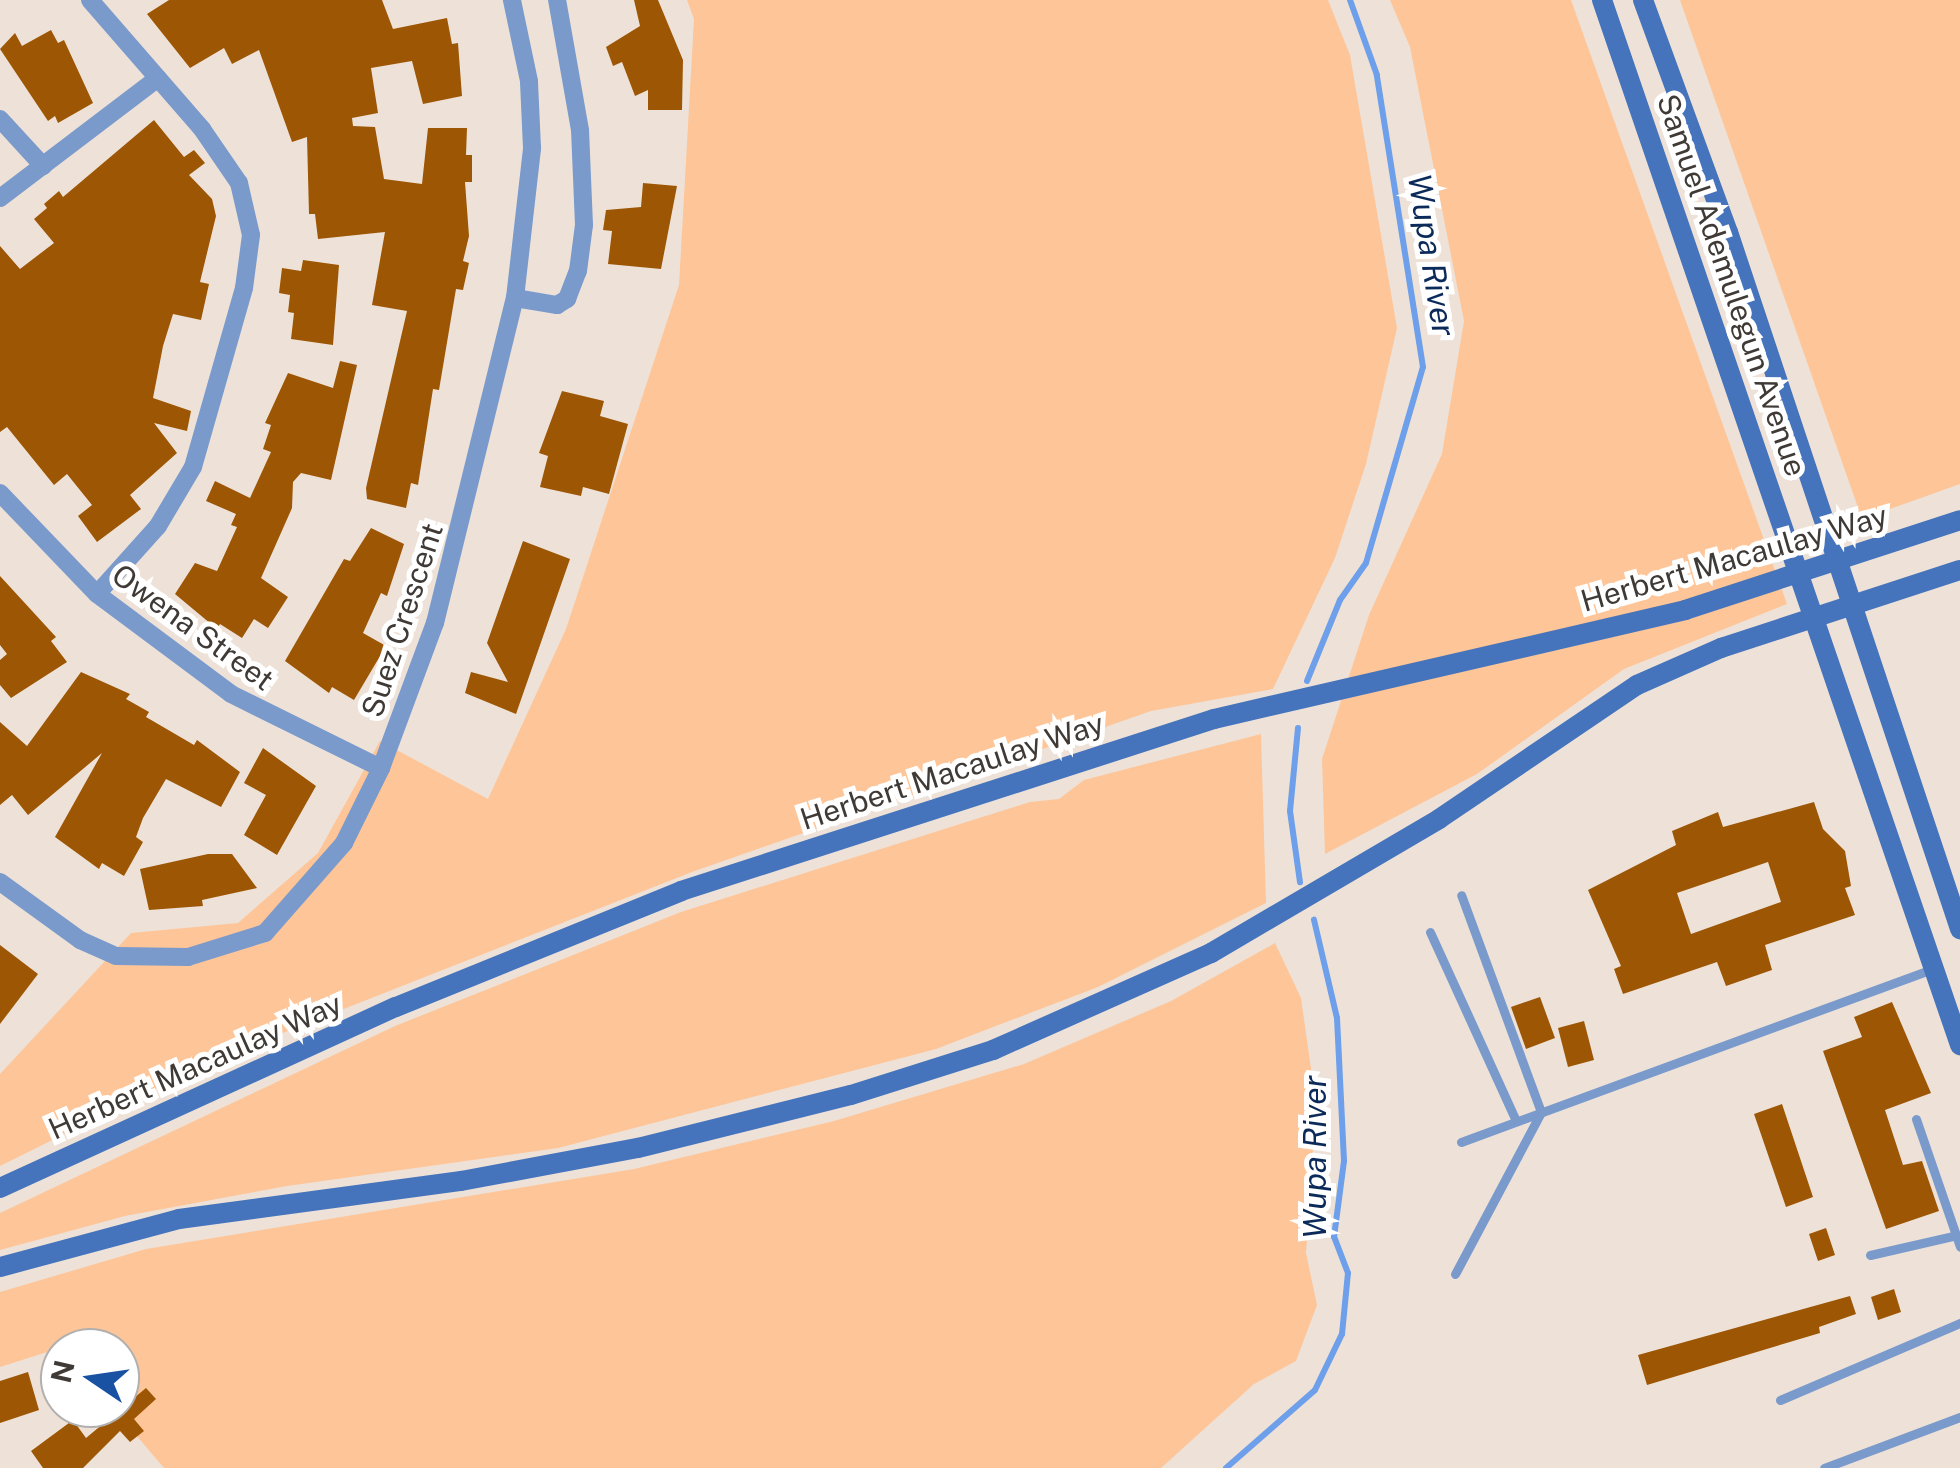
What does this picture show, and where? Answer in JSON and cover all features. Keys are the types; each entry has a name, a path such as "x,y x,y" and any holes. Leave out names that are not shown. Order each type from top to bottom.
{"main road":[{"name":"Samuel Ademulegun Avenue","path":"1602,0 1756,446 1811,619 1960,1044"},
{"name":"Samuel Ademulegun Avenue","path":"1643,0 1852,605 1951,875 1960,930"},
{"name":"Herbert Macaulay Way","path":"0,1188 396,1007 681,891 1214,719 1420,673 1798,576 1960,520"},
{"path":"0,1266 179,1219 461,1181 638,1148 851,1095 993,1050 1211,953 1439,819 1637,685 1811,619 1960,570"}],"street":[{"name":"Suez Crescent","path":"0,882 80,940 116,956 153,960 219,950 265,933 302,899 344,844 382,768 435,623 515,298 532,148 528,81 512,0"},
{"path":"515,298 557,305 567,299 578,271 584,225 580,130 557,0"},
{"path":"93,1 239,183 251,235 222,377 194,467 158,526 97,594"},
{"path":"0,198 158,78"},
{"path":"0,119 43,166"},
{"name":"Owena Street","path":"0,493 97,594 231,694 382,768"}],"lane":[{"path":"1455,1274 1540,1112 1460,895"},
{"path":"1430,932 1516,1121"},
{"path":"1460,1142 1935,968"},
{"path":"1916,1118 1960,1247"},
{"path":"1870,1256 1956,1235"},
{"path":"1780,1400 1960,1323"},
{"path":"1824,1468 1960,1417"}],"shaded area":[{"path":"687,0 1328,0 1350,55 1397,328 1366,464 1335,558 1273,689 1151,711 692,872 214,1060 0,1166 0,1074 131,933 238,923 318,853 380,741 488,799 566,629 679,285 694,19"},
{"path":"1390,0 1571,0 1787,604 1624,669 1477,774 1325,854 1322,759 1369,615 1442,454 1464,321 1410,47"},
{"path":"1680,0 1960,0 1960,484 1862,519"},
{"path":"1261,734 1266,903 1098,987 936,1049 558,1148 287,1186 125,1216 0,1250 0,1213 395,1026 681,912 1030,802 1059,799 1084,780"},
{"path":"1275,943 1301,998 1316,1104 1306,1253 1317,1305 1296,1361 1254,1384 1161,1468 164,1468 130,1428 140,1428 140,1328 40,1328 40,1354 0,1367 0,1292 146,1249 634,1169 834,1121 1024,1064 1171,1001"}],"building":[{"path":"169,0 382,0 393,29 447,18 452,44 458,43 462,96 423,104 412,61 371,68 378,113 352,118 353,126 375,127 384,179 422,184 428,128 467,128 466,155 472,155 472,182 465,182 469,236 463,261 469,263 463,290 456,289 439,390 433,389 418,485 411,483 406,508 367,499 366,488 407,311 372,305 385,232 318,239 315,214 309,214 307,137 292,142 259,50 232,64 224,48 190,68 147,14"},
{"path":"634,0 658,0 683,60 682,110 648,110 648,90 635,96 622,62 613,66 606,47 640,26"},
{"path":"51,30 58,43 64,40 93,103 58,123 55,116 48,121 0,49 15,33 22,46"},
{"path":"154,120 184,157 194,150 205,163 189,175 212,199 216,216 200,282 209,284 201,320 173,314 153,398 191,411 187,431 154,423 177,453 130,495 141,509 97,542 78,516 92,505 67,474 54,485 7,427 0,432 0,246 20,269 54,243 34,219 47,208 44,204 59,191 63,197"},
{"path":"643,183 677,186 661,269 608,264 612,231 603,230 606,210 641,207"},
{"path":"303,260 339,265 333,345 291,339 294,313 288,312 290,295 279,293 282,268 301,271"},
{"path":"340,361 357,365 331,480 301,473 293,482 292,508 261,578 288,597 268,628 254,619 242,638 220,624 217,629 175,594 195,563 217,571 237,527 231,525 236,514 206,501 215,481 250,498 271,452 263,449 271,425 265,423 288,373 333,388"},
{"path":"562,391 604,401 600,416 628,424 609,494 583,487 581,496 540,487 548,456 539,453"},
{"path":"371,528 404,544 387,596 381,593 363,633 386,646 354,700 332,687 329,693 285,661 344,559 350,561"},
{"path":"523,541 570,559 516,714 465,693 471,672 508,682 487,643"},
{"path":"0,576 56,637 51,641 67,662 11,698 0,685 0,660 7,654 0,645"},
{"path":"81,672 130,694 126,699 149,712 146,717 194,745 197,740 240,772 221,807 166,779 143,818 136,837 143,842 124,876 102,863 99,869 55,837 102,753 28,815 12,795 0,805 0,722 27,746"},
{"path":"263,748 316,786 277,855 244,835 266,795 244,783"},
{"path":"1814,802 1823,829 1845,851 1851,886 1845,888 1855,915 1765,945 1772,970 1726,986 1717,962 1623,994 1614,969 1621,966 1588,890 1676,845 1672,831 1718,812 1723,827","holes":["1768,862 1781,902 1691,934 1677,893"]},
{"path":"208,854 232,854 257,888 202,900 203,906 149,910 140,869"},
{"path":"0,945 38,974 0,1024"},
{"path":"1540,997 1555,1038 1526,1049 1511,1007"},
{"path":"1892,1002 1931,1093 1885,1110 1903,1165 1922,1161 1939,1211 1886,1229 1823,1051 1862,1037 1854,1017"},
{"path":"1584,1021 1594,1060 1568,1067 1558,1028"},
{"path":"1782,1104 1813,1197 1786,1207 1754,1114"},
{"path":"1826,1228 1835,1255 1818,1261 1809,1234"},
{"path":"1894,1289 1901,1312 1878,1320 1871,1297"},
{"path":"1850,1296 1856,1314 1819,1327 1820,1333 1647,1385 1638,1355"},
{"path":"28,1372 39,1410 0,1423 0,1381"},
{"path":"146,1388 156,1399 140,1414 140,1393"},
{"path":"140,1426 144,1431 130,1442 120,1431 83,1468 43,1468 31,1451 62,1428 79,1428 86,1438 98,1428"}],"waterway":[{"name":"Wupa River","path":"1307,681 1340,600 1366,563 1423,367 1377,75 1350,0"},
{"name":"Wupa River","path":"1298,728 1290,811 1300,882"},
{"name":"Wupa River","path":"1226,1468 1315,1390 1342,1334 1348,1273 1334,1237 1344,1161 1337,1018 1314,920"}]}
